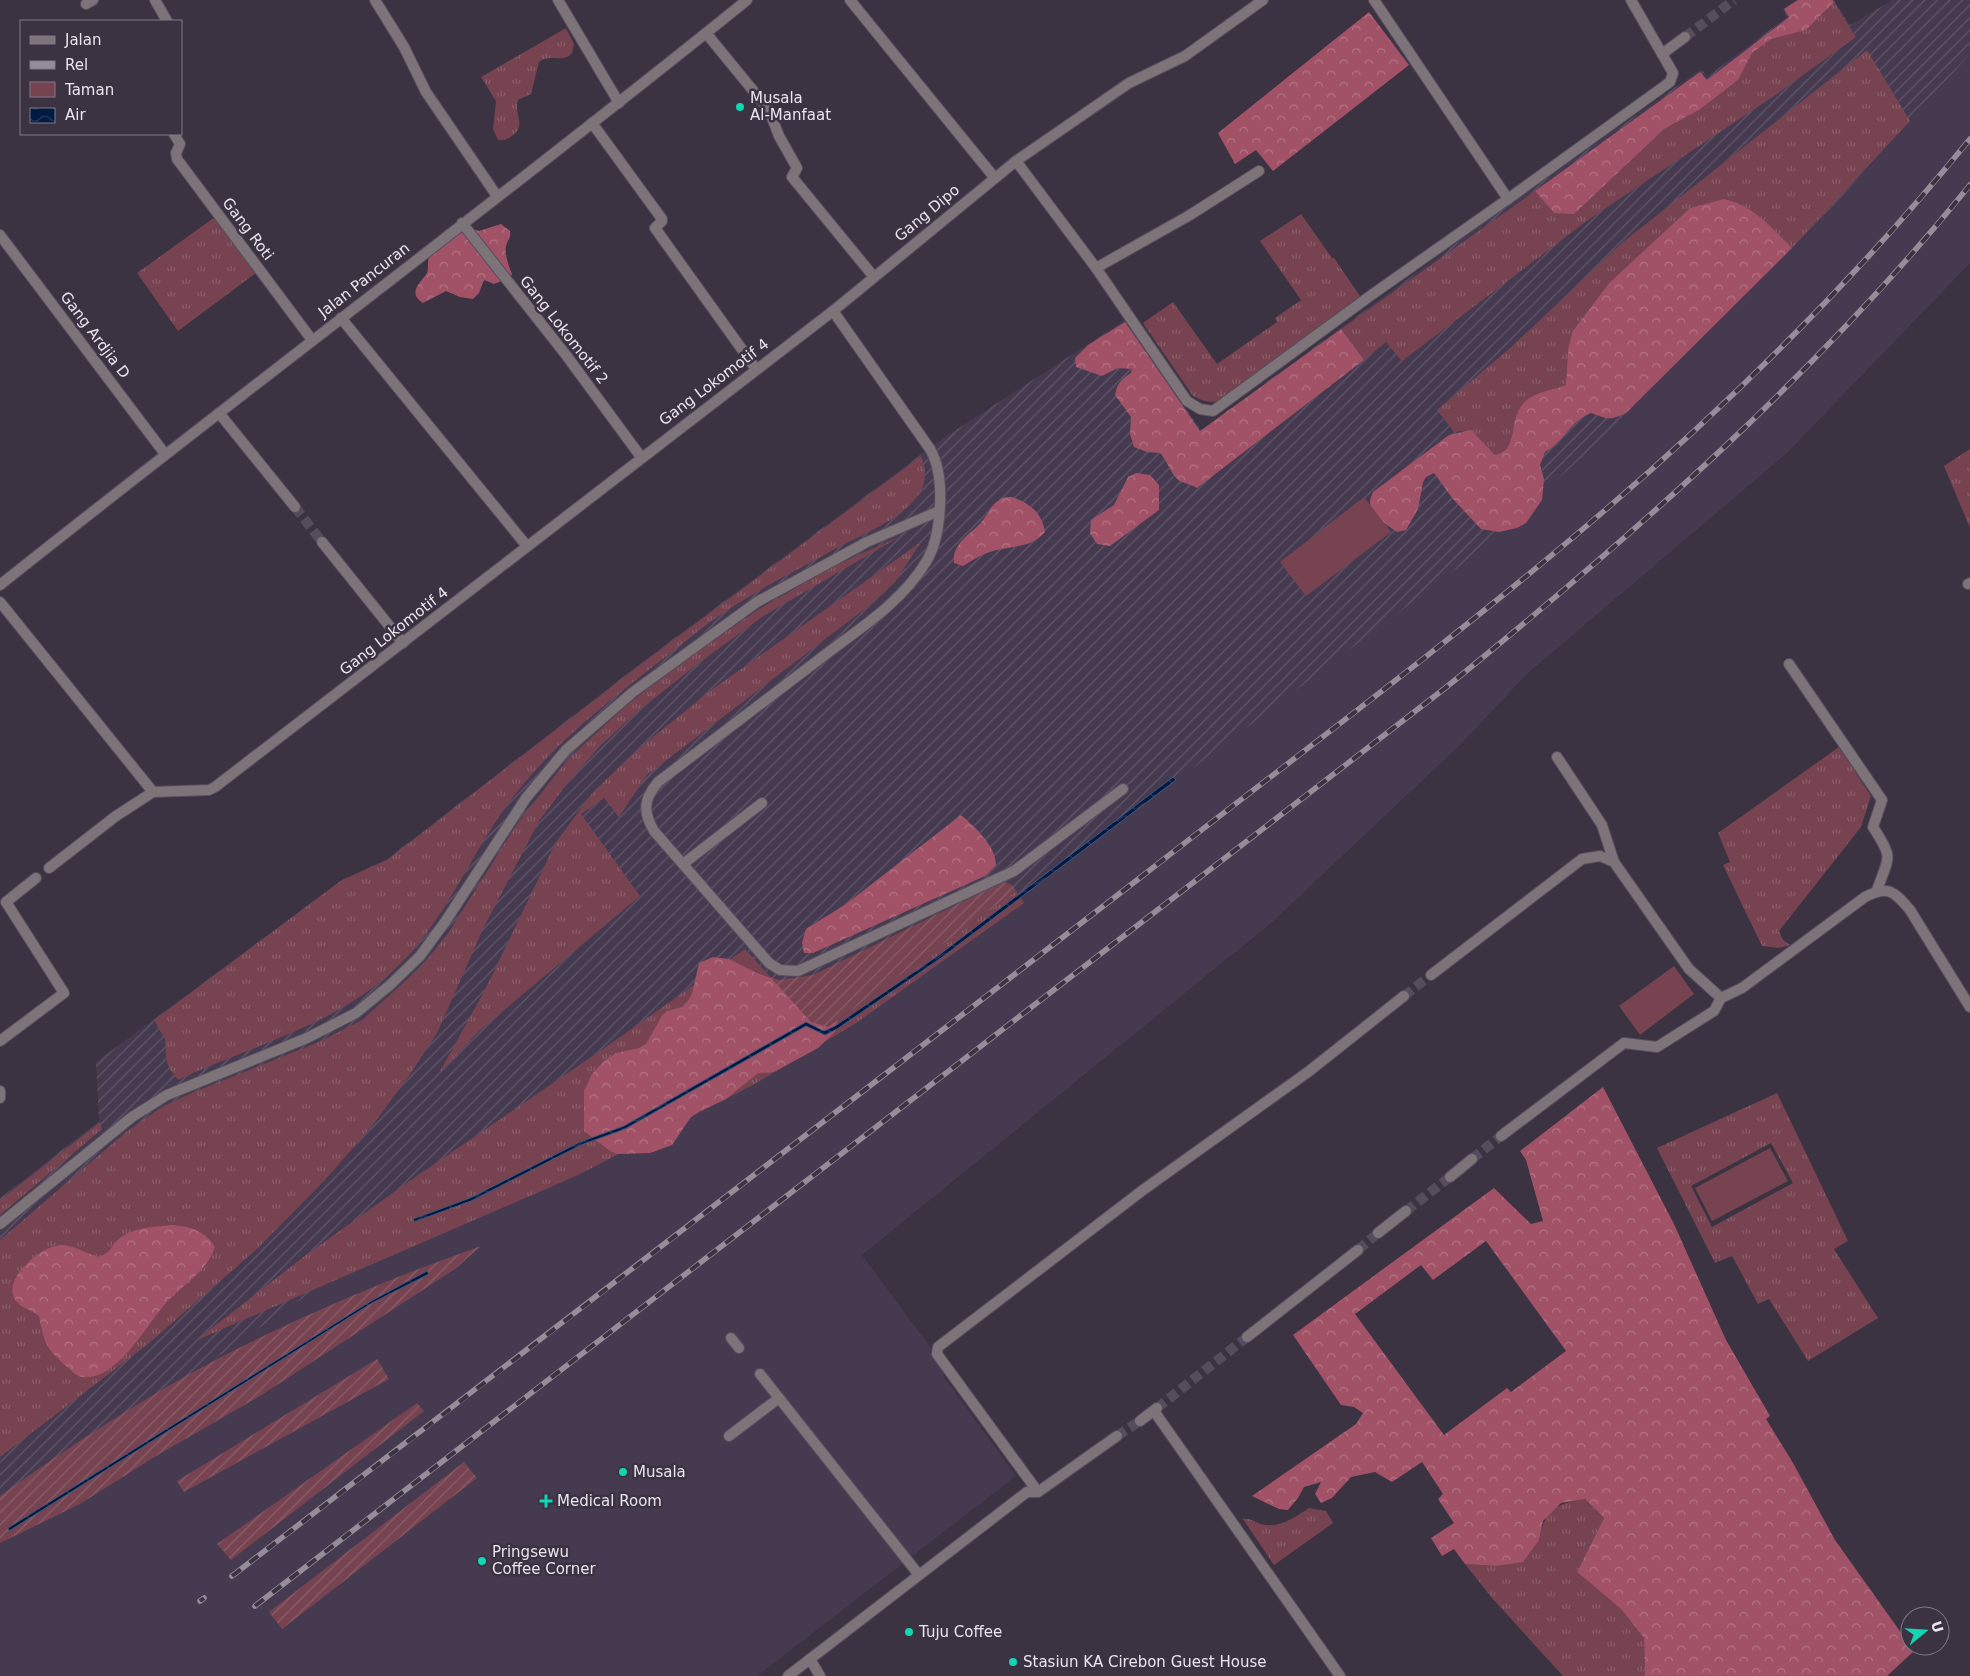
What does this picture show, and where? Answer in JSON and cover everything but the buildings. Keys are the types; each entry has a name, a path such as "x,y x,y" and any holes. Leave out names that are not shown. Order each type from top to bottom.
{"street":[{"path":"155,0 167,20"},
{"path":"375,0 404,47 426,92 496,196"},
{"path":"558,0 619,103"},
{"name":"Jalan Pancuran","path":"0,584 496,196 619,103 747,0"},
{"path":"850,0 994,177"},
{"name":"Gang Dipo","path":"833,311 994,177 1016,161 1129,83 1185,56 1263,0"},
{"path":"1374,0 1508,199"},
{"path":"1016,161 1096,268 1187,401 1200,409 1213,411 1370,296 1670,82 1673,74 1630,0"},
{"path":"706,33 769,110 779,136 797,168 792,177 874,277"},
{"path":"1662,54 1685,37"},
{"path":"592,123 662,218 662,221 655,228 756,369"},
{"name":"Gang Roti","path":"175,135 180,144 176,153 177,159 312,340"},
{"path":"1096,268 1190,215 1259,171"},
{"name":"Gang Lokomotif 2","path":"462,223 566,355 641,457"},
{"name":"Gang Ardjia D","path":"0,235 165,454"},
{"path":"833,311 930,449 938,469 939,511 934,545 926,562 893,603 658,782 646,801 646,817 654,831 769,963 780,970 798,971 1014,871 1123,789"},
{"name":"Gang Lokomotif 4","path":"153,792 209,790 215,787 833,311"},
{"path":"341,318 526,546"},
{"path":"219,413 295,507"},
{"path":"0,1224 132,1117 168,1095 307,1038 356,1013 390,985 420,956 446,922 526,798 566,750 633,692 757,602 867,542 939,511"},
{"path":"322,542 403,643"},
{"path":"0,602 153,792 116,816 49,868"},
{"path":"1789,664 1882,800 1873,828 1887,847 1889,856 1877,890"},
{"path":"1557,757 1602,826 1614,862 1689,969 1721,998"},
{"path":"683,864 762,803"},
{"path":"1431,975 1582,859 1600,856 1614,862"},
{"path":"0,1041 64,993 4,902 36,878"},
{"path":"1501,1136 1624,1042 1657,1047 1714,1010 1721,998 1742,988 1877,890 1888,890 1899,896 1910,910 1970,1007"},
{"path":"1038,1492 937,1354 938,1347 1143,1190 1308,1072 1404,996"},
{"path":"0,1091 0,1098"},
{"path":"1450,1177 1472,1159"},
{"path":"1378,1233 1406,1211"},
{"path":"1247,1337 1358,1250"},
{"path":"731,1338 739,1348"},
{"path":"760,1374 919,1575"},
{"path":"729,1436 779,1398"},
{"path":"1140,1420 1156,1409 1340,1676"},
{"path":"788,1676 1027,1492 1038,1492 1118,1436"},
{"path":"810,1659 820,1676"}],"shaded area":[{"path":"1795,0 1834,0 1850,25 1893,0 1970,0 1970,54 1751,298 1646,400 1464,563 1131,815 826,1034 414,1222 0,1506 0,1198 99,1121 96,1062 342,880 387,859 641,663 939,441 1125,320 1201,430 1506,207 1701,69 1708,76 1787,17 1783,9"},
{"path":"1970,54 1970,263 1787,453 1528,673 1460,745 1270,924 862,1255 948,1371 943,1376 1016,1476 757,1676 0,1676 0,1506 414,1222 1464,563 1646,400 1751,298"}],"green space":[{"path":"1798,0 1833,0 1834,2 1806,30 1771,39 1752,53 1738,80 1699,110 1664,129 1574,214 1554,213 1535,191 1700,72 1707,80 1789,17 1784,9"},
{"path":"1834,2 1856,37 1774,96 1588,220 1402,361 1386,342 1364,360 1341,329 1535,191 1554,213 1644,147 1664,129 1699,110 1738,80 1752,53 1771,39 1806,30"},
{"path":"1369,12 1409,65 1273,171 1256,150 1235,164 1218,133"},
{"path":"566,28 574,44 572,53 565,58 547,58 539,62 531,94 518,100 519,127 517,131 506,139 498,140 493,129 496,101 481,77"},
{"path":"1867,50 1910,121 1792,248 1764,220 1690,208 1609,283 1579,323 1568,349 1566,385 1536,394 1524,403 1519,412 1508,446 1503,451 1495,455 1482,442 1462,431 1454,432 1437,410 1509,349 1623,242"},
{"path":"1724,199 1735,202 1753,212 1792,248 1626,413 1608,418 1591,413 1572,426 1552,448 1545,452 1540,465 1544,479 1542,500 1526,523 1517,528 1499,532 1481,529 1453,499 1434,473 1426,477 1423,482 1418,509 1406,530 1397,532 1371,514 1370,500 1373,492 1449,435 1471,430 1495,455 1502,452 1510,441 1518,411 1523,404 1532,396 1566,385 1568,349 1573,331 1609,283 1690,208"},
{"path":"1301,214 1360,296 1221,400 1207,401 1193,396 1143,323 1173,302 1217,364 1277,322 1275,318 1301,300 1260,241"},
{"path":"215,217 256,273 178,331 137,273"},
{"path":"501,224 510,231 506,251 512,274 510,278 494,284 484,280 479,293 473,299 460,297 446,291 423,303 418,299 415,291 427,273 429,257 446,229 467,227 479,231"},
{"path":"1125,322 1200,431 1341,329 1364,360 1197,488 1178,480 1160,453 1147,452 1134,447 1130,434 1131,417 1115,395 1120,382 1131,373 1132,369 1118,368 1102,376 1076,367 1075,358 1088,345"},
{"path":"1970,449 1970,528 1944,466"},
{"path":"921,456 925,470 922,490 902,512 880,526 764,588 713,620 596,712 549,756 507,805 429,930 397,967 347,1005 320,1019 178,1080 169,1068 165,1039 154,1020 342,880 387,860 641,664"},
{"path":"1136,473 1150,475 1159,485 1159,510 1110,546 1097,544 1090,533 1091,520 1114,505 1128,477"},
{"path":"1012,497 1025,502 1034,510 1044,526 1045,532 1032,542 987,553 963,566 954,563 954,556 959,544 979,525 993,505 1003,498"},
{"path":"1364,497 1391,532 1306,596 1280,562"},
{"path":"901,536 765,615 700,662 636,713 601,745 570,780 539,821 483,929 437,1033 411,1073 372,1126 325,1180 257,1249 148,1344 0,1457 0,1240 126,1132 162,1107 187,1095 319,1042 362,1020 421,967 449,932 517,824 568,759 629,703 695,653 759,609 836,565"},
{"path":"921,542 895,582 874,602 647,775 619,817 604,798 581,814 640,896 478,1032 438,1075 486,988 556,842 594,791 643,745 710,691"},
{"path":"1839,747 1871,796 1861,827 1779,931 1783,940 1790,945 1779,948 1762,946 1723,865 1730,862 1718,833"},
{"path":"961,815 989,844 995,858 996,865 985,876 813,953 804,953 802,943 806,929 846,904"},
{"path":"1003,882 1011,884 1016,891 828,1027 811,1022 770,977 779,980 813,975"},
{"path":"1016,891 1024,903 856,1023 751,1086 576,1176 195,1341 306,1255 408,1182 745,949 811,1022 828,1027"},
{"path":"713,957 729,959 759,974 821,996 838,1015 836,1031 818,1048 774,1072 758,1073 726,1099 698,1112 691,1117 672,1145 650,1153 617,1154 610,1151 584,1131 584,1091 592,1074 603,1062 616,1053 639,1048 646,1044 662,1016 667,1011 682,1007 688,1001 692,994 699,963"},
{"path":"1674,966 1694,994 1640,1035 1619,1006"},
{"path":"1603,1087 1674,1224 1726,1340 1770,1416 1766,1419 1793,1463 1835,1540 1900,1631 1900,1656 1909,1656 1887,1676 1645,1676 1644,1638 1621,1609 1577,1572 1604,1518 1585,1499 1561,1503 1543,1521 1539,1540 1523,1562 1495,1566 1465,1564 1454,1549 1442,1556 1431,1538 1454,1523 1438,1499 1443,1494 1422,1462 1392,1482 1375,1472 1351,1477 1332,1498 1321,1503 1315,1494 1321,1482 1304,1487 1288,1510 1279,1509 1252,1496 1356,1424 1363,1413 1354,1407 1341,1405 1293,1335 1494,1188 1531,1224 1543,1221 1526,1160 1520,1151","holes":["1486,1241 1566,1351 1511,1392 1507,1388 1444,1435 1355,1314 1421,1265 1433,1280"]},
{"path":"1777,1093 1848,1241 1834,1249 1878,1318 1808,1361 1769,1299 1758,1304 1732,1256 1715,1263 1657,1148","holes":["1771,1143 1793,1183 1712,1227 1691,1186"]},
{"path":"100,1122 102,1129 0,1215 0,1200"},
{"path":"1770,1148 1788,1181 1712,1221 1695,1188"},
{"path":"173,1225 186,1227 207,1237 215,1247 206,1264 165,1304 130,1350 119,1361 95,1376 81,1377 77,1375 47,1345 39,1316 21,1306 15,1300 13,1287 15,1279 28,1262 54,1246 71,1246 99,1257 108,1252 121,1237 128,1233 150,1227"},
{"path":"481,1246 455,1269 260,1396 156,1456 80,1504 0,1543 0,1496 136,1405 192,1372 317,1311 382,1283"},
{"path":"377,1359 389,1379 184,1492 177,1481"},
{"path":"417,1403 424,1411 231,1560 217,1544"},
{"path":"464,1462 477,1478 282,1629 269,1612"},
{"path":"1585,1499 1604,1518 1577,1572 1621,1609 1644,1638 1645,1676 1563,1676 1492,1598 1465,1564 1495,1566 1539,1540 1544,1521 1553,1510 1566,1503"},
{"path":"1309,1508 1326,1511 1333,1523 1274,1565 1243,1519 1268,1525 1280,1524"}],"water":[{"path":"1173,777 1176,780 941,958 837,1029 825,1035 806,1026 625,1129 581,1145 471,1201 414,1222 413,1219 470,1198 580,1142 624,1126 806,1022 824,1031 835,1026 939,955"},
{"path":"427,1271 429,1274 372,1303 9,1531 8,1528 371,1301"}],"tunnel":[{"path":"1685,37 1734,0"},
{"path":"295,507 322,542"},
{"path":"1404,996 1431,975"},
{"path":"1472,1159 1501,1136"},
{"path":"1406,1211 1450,1177"},
{"path":"1358,1250 1378,1233"},
{"path":"1157,1408 1247,1337"},
{"path":"1117,1436 1140,1421"}],"railway":[{"path":"232,1576 1375,697 1548,559 1653,468 1749,379 1841,286 1970,139"},
{"path":"255,1606 1444,689 1515,631 1653,512 1786,388 1911,255 1970,185"},
{"path":"200,1601 204,1598"}],"place":[{"name":"Musala Al-Manfaat","path":"740,107"},
{"name":"Musala","path":"623,1472"},
{"name":"Medical Room","path":"546,1501"},
{"name":"Pringsewu Coffee Corner","path":"482,1561"},
{"name":"Tuju Coffee","path":"909,1632"},
{"name":"Stasiun KA Cirebon Guest House","path":"1013,1662"}]}
